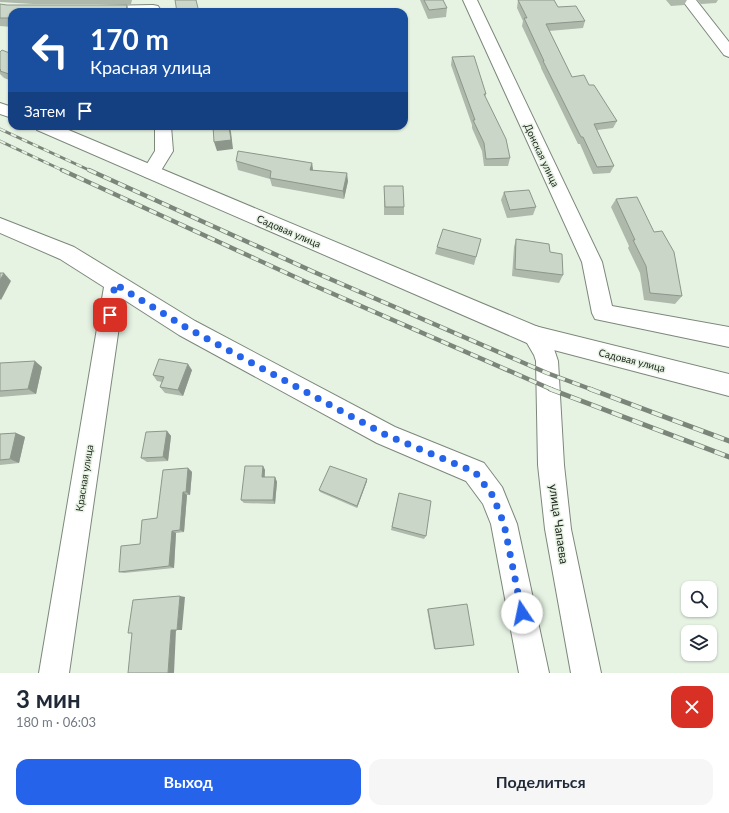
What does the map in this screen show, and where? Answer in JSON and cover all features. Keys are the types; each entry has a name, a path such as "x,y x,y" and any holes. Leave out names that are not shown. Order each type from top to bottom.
{"street":[{"name":"Донская улица","path":"470,0 592,262 604,313 729,337"},
{"path":"689,0 729,52"},
{"path":"131,8 153,7"},
{"name":"Садовая улица","path":"52,130 535,336 729,384"},
{"path":"151,172 164,151 164,130"},
{"path":"1,226 67,253 187,328 386,435 475,472 493,496 504,524 534,673"},
{"name":"Красная улица","path":"54,673 115,284"},
{"name":"улица Чапаева","path":"535,336 545,353 547,361 551,465 558,529 586,673"}],"building":[{"path":"175,0 196,0 198,8 176,8"},
{"path":"424,0 443,0 447,8 429,10"},
{"path":"518,0 554,0 558,7 576,6 585,21 546,24 572,77 584,75 589,85 594,85 617,121 594,124 614,166 597,167 543,61 524,18 527,18"},
{"path":"0,4 127,5 127,8 8,8 8,18 0,18"},
{"path":"2,50 8,52 8,74 0,71 0,52"},
{"path":"474,56 486,94 484,94 506,139 510,158 486,159 484,143 473,120 475,120 452,57"},
{"path":"213,130 230,130 231,140 214,142"},
{"path":"238,151 312,163 310,170 347,173 343,191 270,178 271,171 236,161"},
{"path":"384,186 403,186 404,207 385,207"},
{"path":"529,190 536,207 510,210 504,192"},
{"path":"637,197 654,232 662,231 674,252 682,296 650,293 646,266 633,240 635,240 616,199"},
{"path":"443,229 481,239 476,257 437,247"},
{"path":"516,239 549,244 550,252 562,254 563,275 515,269"},
{"path":"0,273 4,273 0,280"},
{"path":"159,359 188,364 178,390 160,387 164,377 153,375"},
{"path":"35,361 28,389 0,391 0,363"},
{"path":"167,431 163,457 141,458 146,432"},
{"path":"16,433 10,459 0,460 0,434"},
{"path":"245,466 263,466 262,477 275,477 273,500 241,500"},
{"path":"330,466 367,479 357,506 319,490"},
{"path":"188,468 186,492 183,492 180,530 172,531 169,566 119,572 121,546 140,544 142,520 157,518 163,470"},
{"path":"399,493 431,501 426,536 392,527"},
{"path":"180,596 177,630 171,630 168,673 128,673 132,633 128,633 133,600"},
{"path":"467,604 474,645 435,649 428,609"}],"railway":[{"path":"0,129 91,171"},
{"path":"0,141 64,171"},
{"path":"62,170 306,282 553,390"},
{"path":"89,170 314,272 547,373 593,390"},
{"path":"550,389 729,457"},
{"path":"590,389 729,441"}],"route":[{"path":"110,315 115,284 187,328 386,435 475,472 493,496 504,524 522,613"}]}
